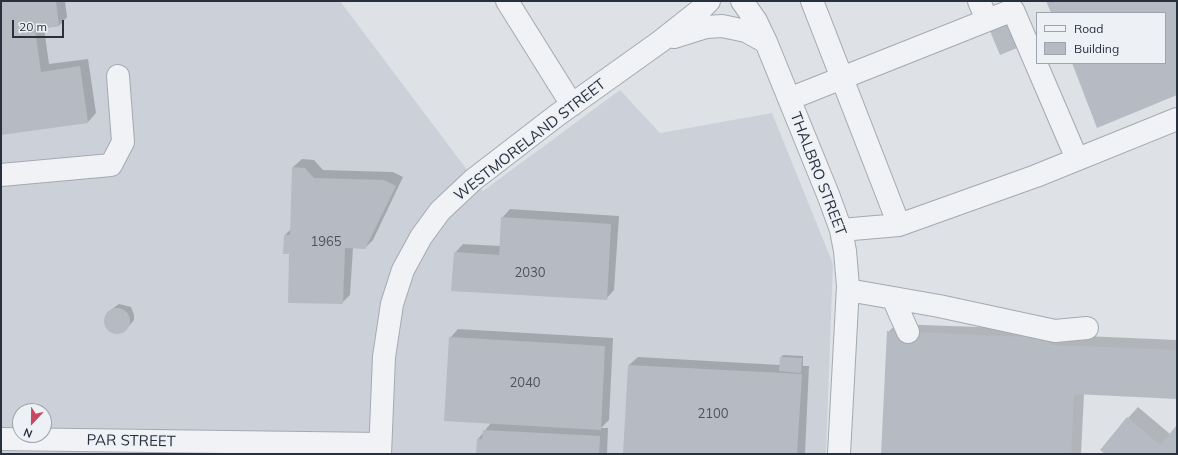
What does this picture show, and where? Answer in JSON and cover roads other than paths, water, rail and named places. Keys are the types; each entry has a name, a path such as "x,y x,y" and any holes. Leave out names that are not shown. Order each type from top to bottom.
{"street":[{"path":"507,1 572,105"},
{"name":"WESTMORELAND STREET","path":"380,449 384,357 392,304 403,270 421,237 440,211 473,180 572,105 661,41 699,11 709,1"},
{"name":"THALBRO STREET","path":"742,1 756,21 766,42 841,230 845,251 848,290 840,454"},
{"path":"812,1 899,225"},
{"path":"789,99 842,78 983,11 1013,10 1036,64"},
{"path":"661,41 714,26 729,27 746,31 766,42"},
{"path":"1036,64 1077,159"},
{"path":"1,176 111,165 123,142 118,76"},
{"path":"841,230 899,225 1077,159 1177,119"},
{"path":"848,290 1055,331 1087,328"},
{"path":"893,298 908,332"},
{"name":"PAR STREET","path":"1,439 380,449"}]}
